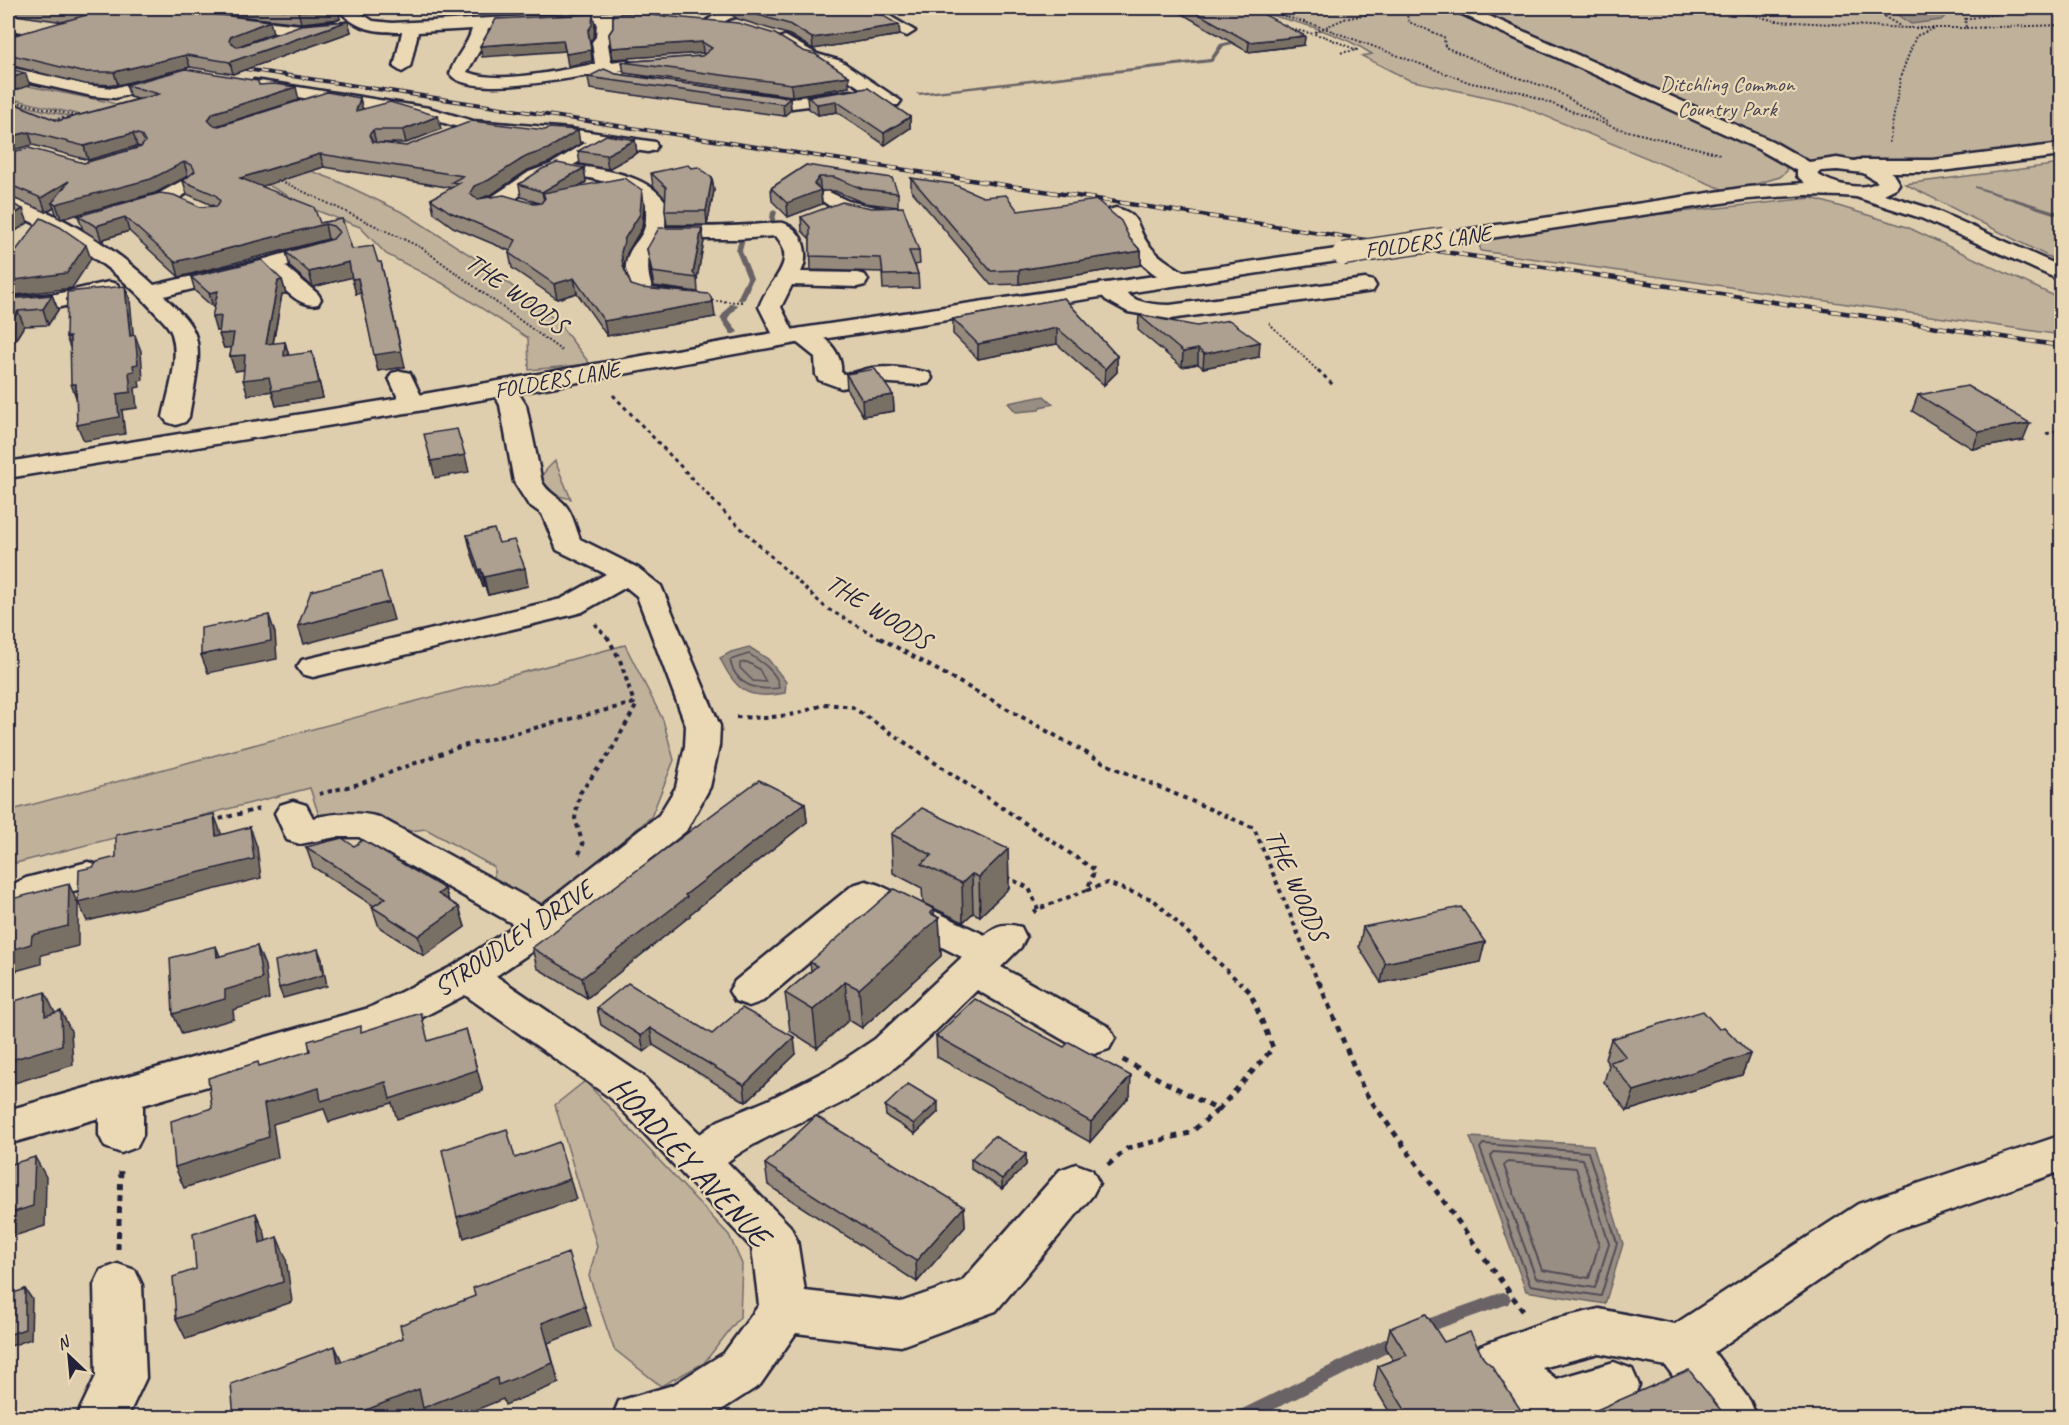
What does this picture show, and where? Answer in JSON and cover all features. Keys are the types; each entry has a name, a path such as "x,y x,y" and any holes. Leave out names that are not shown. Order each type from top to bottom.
{"street":[{"path":"345,8 355,20 362,23"},
{"path":"742,27 703,24 727,14 763,8"},
{"path":"866,8 907,31"},
{"path":"1460,8 1766,145 1820,184 1850,190 1928,214 2061,275"},
{"path":"220,12 301,30"},
{"path":"272,41 301,30 362,23 411,28 481,24 550,14 630,16 674,22"},
{"path":"605,17 604,39 600,42 600,56 609,74 618,79 664,86"},
{"path":"481,24 477,41 460,66 458,74 463,77 488,81 512,81 637,64"},
{"path":"402,67 411,28"},
{"path":"773,37 783,40 811,57 835,64 892,101"},
{"path":"8,67 31,59"},
{"path":"8,72 92,91 115,93 175,75 190,74"},
{"path":"241,83 429,113 472,126 570,134 648,146"},
{"path":"732,95 792,104 876,91"},
{"path":"299,108 327,98"},
{"path":"440,139 472,126"},
{"path":"527,208 492,203 536,176 558,168 605,140"},
{"path":"1766,145 1893,177"},
{"path":"1850,190 1878,190 1893,177 1933,166 2061,150"},
{"name":"FOLDERS LANE","path":"1748,193 1807,173 1819,165 1852,165"},
{"path":"558,168 622,182 648,192 656,201 656,221 652,233 639,251 635,262 643,294 708,300"},
{"path":"1893,177 1900,196 1928,214"},
{"path":"107,215 163,199 188,184"},
{"name":"FOLDERS LANE","path":"8,470 412,404 793,336 1748,193 1807,189 1850,190"},
{"path":"163,199 183,201 193,206"},
{"path":"8,204 62,227 108,255 145,287 184,333 185,349 176,417"},
{"path":"830,206 902,214"},
{"path":"1116,214 1130,225 1138,249 1179,279"},
{"path":"62,227 84,221"},
{"path":"652,233 737,233 790,226 796,252 794,267 771,303 772,315 793,336 828,356 831,364 828,375 838,382 858,381 874,375 920,378"},
{"path":"8,305 56,301 145,287 270,264 329,247"},
{"path":"270,264 310,298"},
{"path":"786,278 858,278"},
{"name":"FOLDERS LANE","path":"1107,289 1124,303 1152,312 1170,312 1365,286"},
{"path":"401,378 412,404"},
{"name":"STROUDLEY DRIVE","path":"8,1127 121,1116 382,1020 467,976 544,924 673,823 693,787 702,746 703,726 650,592 628,574 567,544 555,510 538,498 528,482 513,405 503,388"},
{"path":"313,667 571,606 628,574"},
{"path":"292,812 336,825 366,825 544,924"},
{"path":"8,902 39,887 88,875"},
{"path":"749,991 866,894 990,953 1094,1038"},
{"path":"697,1160 733,1133 783,1112 848,1079 890,1050 990,953"},
{"name":"HOADLEY AVENUE","path":"467,976 627,1087 774,1240 784,1310"},
{"path":"1681,1347 1874,1218 2061,1153"},
{"path":"637,1418 685,1405 742,1369 784,1310 901,1324 979,1296 1076,1183"},
{"path":"101,1418 121,1378 117,1285"},
{"path":"1614,1385 1549,1404 1498,1362 1547,1343 1599,1331 1681,1347 1732,1418"}],"path":[{"path":"1257,8 1324,28 1471,82 1521,92 1616,128 1729,156"},
{"path":"1314,32 1344,19 1400,8"},
{"path":"1405,8 1409,22 1444,37 1445,47 1514,76 1555,90 1616,128"},
{"path":"1701,8 1753,15 1776,21 1907,28 2061,25"},
{"path":"1870,8 1894,24 1907,28"},
{"path":"1966,28 1965,19 2033,8"},
{"path":"2051,8 2054,8 2054,13 2061,9"},
{"path":"1280,27 1314,32 1345,43 1357,50 1339,53"},
{"path":"1893,177 1887,152 1901,75 1916,36 1935,28"},
{"path":"8,100 88,119"},
{"path":"42,122 77,116"},
{"name":"THE WOODS","path":"274,178 422,248 592,373 725,513 826,608 1108,765 1254,828 1364,1091 1547,1343"},
{"path":"708,300 771,303"},
{"path":"1247,302 1334,386"},
{"path":"2046,434 2061,429"},
{"path":"571,606 580,609 605,633 620,656 636,706 611,751 580,793 575,818 583,845 575,863"},
{"path":"202,824 292,812 459,747 634,703"},
{"path":"703,726 739,716 765,718 796,714 826,704 852,706 1095,870 1087,890"},
{"path":"998,873 1029,888 1038,909"},
{"path":"990,953 1038,909 1107,883 1154,900 1250,992 1273,1048 1218,1110 1190,1133 1128,1148 1095,1177 1076,1183"},
{"path":"1094,1038 1104,1050 1218,1110"},
{"path":"117,1285 121,1116"}],"green space":[{"name":"Ditchling Common Country Park","path":"1243,8 2061,8 2061,144 1925,162 1825,159 1785,164 1787,171 1780,177 1729,192 1514,103 1409,80 1362,56 1372,54 1342,38 1309,26"},
{"path":"8,82 109,102 204,131 335,180 406,214 481,262 557,321 590,364 529,370 528,338 442,283 386,254 360,227 310,208 228,163 72,118 8,128 8,102 77,118 85,116 8,98"},
{"path":"2061,164 2061,263 1905,184"},
{"path":"1812,198 1907,227 2061,299 2061,335 1481,251 1478,240 1623,218"},
{"path":"555,461 571,499 547,493 542,483 542,476"},
{"path":"625,645 663,720 674,760 651,817 543,907 494,882 494,867 426,829 410,831 377,819 321,822 310,788 8,865 8,811"},
{"path":"585,1081 729,1235 742,1264 740,1317 704,1363 661,1386 614,1349 589,1276 597,1246 555,1105"}],"water":[{"path":"1887,8 1969,8 1952,10 1941,20 1911,24"},
{"path":"1044,396 1053,404 1040,407 1039,410 1016,412 1008,403"},
{"path":"749,647 768,659 786,682 785,693 753,694 738,686 732,679 720,658"},
{"path":"1470,1137 1593,1145 1623,1244 1605,1304 1526,1291"}],"building":[{"path":"40,8 164,8 270,21 231,36 229,41 238,47 301,25 348,21 230,62 186,55 114,72 81,72 8,54 8,37 90,14"},
{"path":"264,8 336,8 298,11"},
{"path":"734,8 870,8 899,25 812,38 789,24"},
{"path":"1188,8 1241,8 1263,14 1305,36 1249,42"},
{"path":"629,13 738,23 775,34 803,51 815,54 849,76 791,84 622,62 702,56 712,48 702,42 611,48 609,34 613,28 613,14"},
{"path":"593,14 592,25 588,31 591,50 566,54 563,40 480,46 496,19"},
{"path":"8,68 25,73 8,79"},
{"path":"186,69 258,81 259,85 274,84 296,87 213,113 208,120 213,125 219,126 327,92 360,98 356,111 390,102 438,116 403,130 373,130 369,135 373,142 406,146 472,121 545,130 549,128 578,130 548,149 525,157 489,180 474,186 470,193 478,199 504,195 535,204 541,203 545,198 543,193 626,179 642,190 640,214 625,238 621,252 623,266 631,285 641,288 709,294 713,302 604,321 574,278 554,284 509,253 516,240 450,212 431,199 460,183 452,182 463,176 320,154 240,178 314,207 320,223 342,219 352,249 373,246 378,262 381,262 401,351 374,355 358,278 352,279 349,262 309,272 286,252 333,239 339,232 333,226 325,224 175,262 125,217 97,227 78,216 160,193 174,195 200,207 217,206 220,201 216,195 183,181 195,171 192,165 184,162 151,179 56,204 52,203 69,181 41,198 8,184 8,153 29,148 84,163 141,147 145,142 141,135 133,133 84,146 29,132 8,137 8,101 58,121 159,94 126,85"},
{"path":"604,69 616,74 790,98 783,104 588,77"},
{"path":"868,88 910,117 884,133 836,101 817,104 807,97"},
{"path":"606,135 635,140 606,155 578,151"},
{"path":"557,163 584,168 542,192 519,184 542,169"},
{"path":"688,165 691,168 698,167 712,178 706,211 665,211 666,187 651,173"},
{"path":"806,165 892,178 898,193 863,189 834,177 819,177 814,184 821,190 787,203 771,188"},
{"path":"911,178 953,184 983,197 1006,195 1018,211 1097,200 1121,221 1130,239 1141,251 1019,270 991,271"},
{"path":"8,202 23,209 8,218"},
{"path":"842,202 872,208 903,207 919,251 909,251 918,274 883,275 881,258 810,256 810,227 801,217"},
{"path":"41,218 60,227 86,245 67,273 8,281 8,261"},
{"path":"659,228 702,228 693,273 697,278 652,272 647,249"},
{"path":"262,260 282,280 278,281 266,344 285,342 284,356 312,352 319,383 272,391 269,377 243,380 245,355 230,356 234,333 219,334 221,316 212,317 218,291 209,293 191,277"},
{"path":"125,286 130,336 135,335 138,364 133,365 134,371 129,372 131,392 117,394 119,417 77,425 76,384 71,384 70,337 66,337 67,292"},
{"path":"52,295 43,309 18,311 8,328 8,299"},
{"path":"1064,298 1117,356 1105,369 1057,328 978,344 953,319"},
{"path":"1139,315 1197,326 1229,320 1260,342 1204,354 1198,349 1183,352"},
{"path":"875,369 893,395 862,400 846,374"},
{"path":"1967,386 2030,423 1979,432 1918,395"},
{"path":"457,429 465,455 431,461 424,434"},
{"path":"494,529 499,543 514,540 525,568 484,577 481,569 479,570 467,535"},
{"path":"381,572 389,602 298,626 311,591"},
{"path":"269,615 271,641 201,655 201,628"},
{"path":"759,780 805,803 582,978 532,948"},
{"path":"922,808 1008,849 979,877 972,874 962,883 921,864 932,855 891,834"},
{"path":"214,814 216,836 250,827 254,859 78,902 79,870 93,867 97,862 116,857 116,835"},
{"path":"342,838 354,846 363,840 445,889 438,894 459,907 418,936 372,907 386,898 306,847"},
{"path":"69,884 68,926 32,935 31,944 8,951 8,900"},
{"path":"894,889 934,909 930,913 939,918 859,989 845,982 813,1010 785,993 817,966 810,962"},
{"path":"1461,907 1485,942 1385,963 1363,927"},
{"path":"216,946 217,957 257,946 262,979 225,990 225,999 173,1014 170,958"},
{"path":"318,949 323,975 279,988 275,961"},
{"path":"628,983 712,1034 742,1008 794,1037 744,1085 650,1028 641,1036 597,1008"},
{"path":"45,992 45,1016 61,1011 62,1045 8,1061 8,1003"},
{"path":"975,999 1064,1047 1069,1042 1131,1076 1091,1122 936,1036"},
{"path":"1703,1011 1719,1029 1724,1027 1750,1054 1634,1091 1610,1062 1626,1057 1611,1039"},
{"path":"421,1013 428,1041 466,1029 477,1070 390,1099 386,1082 321,1101 319,1088 264,1104 269,1137 175,1167 171,1121 212,1108 208,1078 258,1062 259,1066 310,1051 308,1041 361,1026 361,1032"},
{"path":"908,1084 938,1102 914,1124 885,1106"},
{"path":"816,1116 964,1207 916,1261 765,1164"},
{"path":"507,1129 515,1158 559,1142 570,1179 457,1217 442,1150"},
{"path":"994,1136 1026,1154 1002,1179 971,1159"},
{"path":"35,1157 33,1206 8,1214 8,1165"},
{"path":"256,1213 260,1243 277,1237 283,1282 176,1319 173,1277 196,1269 193,1234"},
{"path":"568,1253 585,1306 542,1323 553,1363 498,1385 497,1378 423,1408 419,1389 346,1418 234,1418 231,1384 335,1346 338,1363 403,1338 400,1325 475,1296 473,1288"},
{"path":"25,1289 25,1329 8,1335 8,1295"},
{"path":"1426,1314 1444,1342 1470,1332 1484,1359 1492,1366 1526,1418 1410,1418 1378,1366 1407,1355 1390,1328"},
{"path":"1689,1370 1727,1418 1578,1418"}],"waterway":[{"path":"919,93 1212,60 1222,45 1244,40"},
{"path":"1977,187 2062,215"},
{"path":"771,223 774,212"},
{"path":"741,299 750,278 739,251 742,239"},
{"path":"734,305 724,318 734,332"},
{"path":"1421,1328 1503,1299"},
{"path":"1240,1418 1399,1339"}],"railway":[{"path":"8,32 36,36"},
{"path":"232,67 863,163"},
{"path":"853,162 2062,346"}]}
